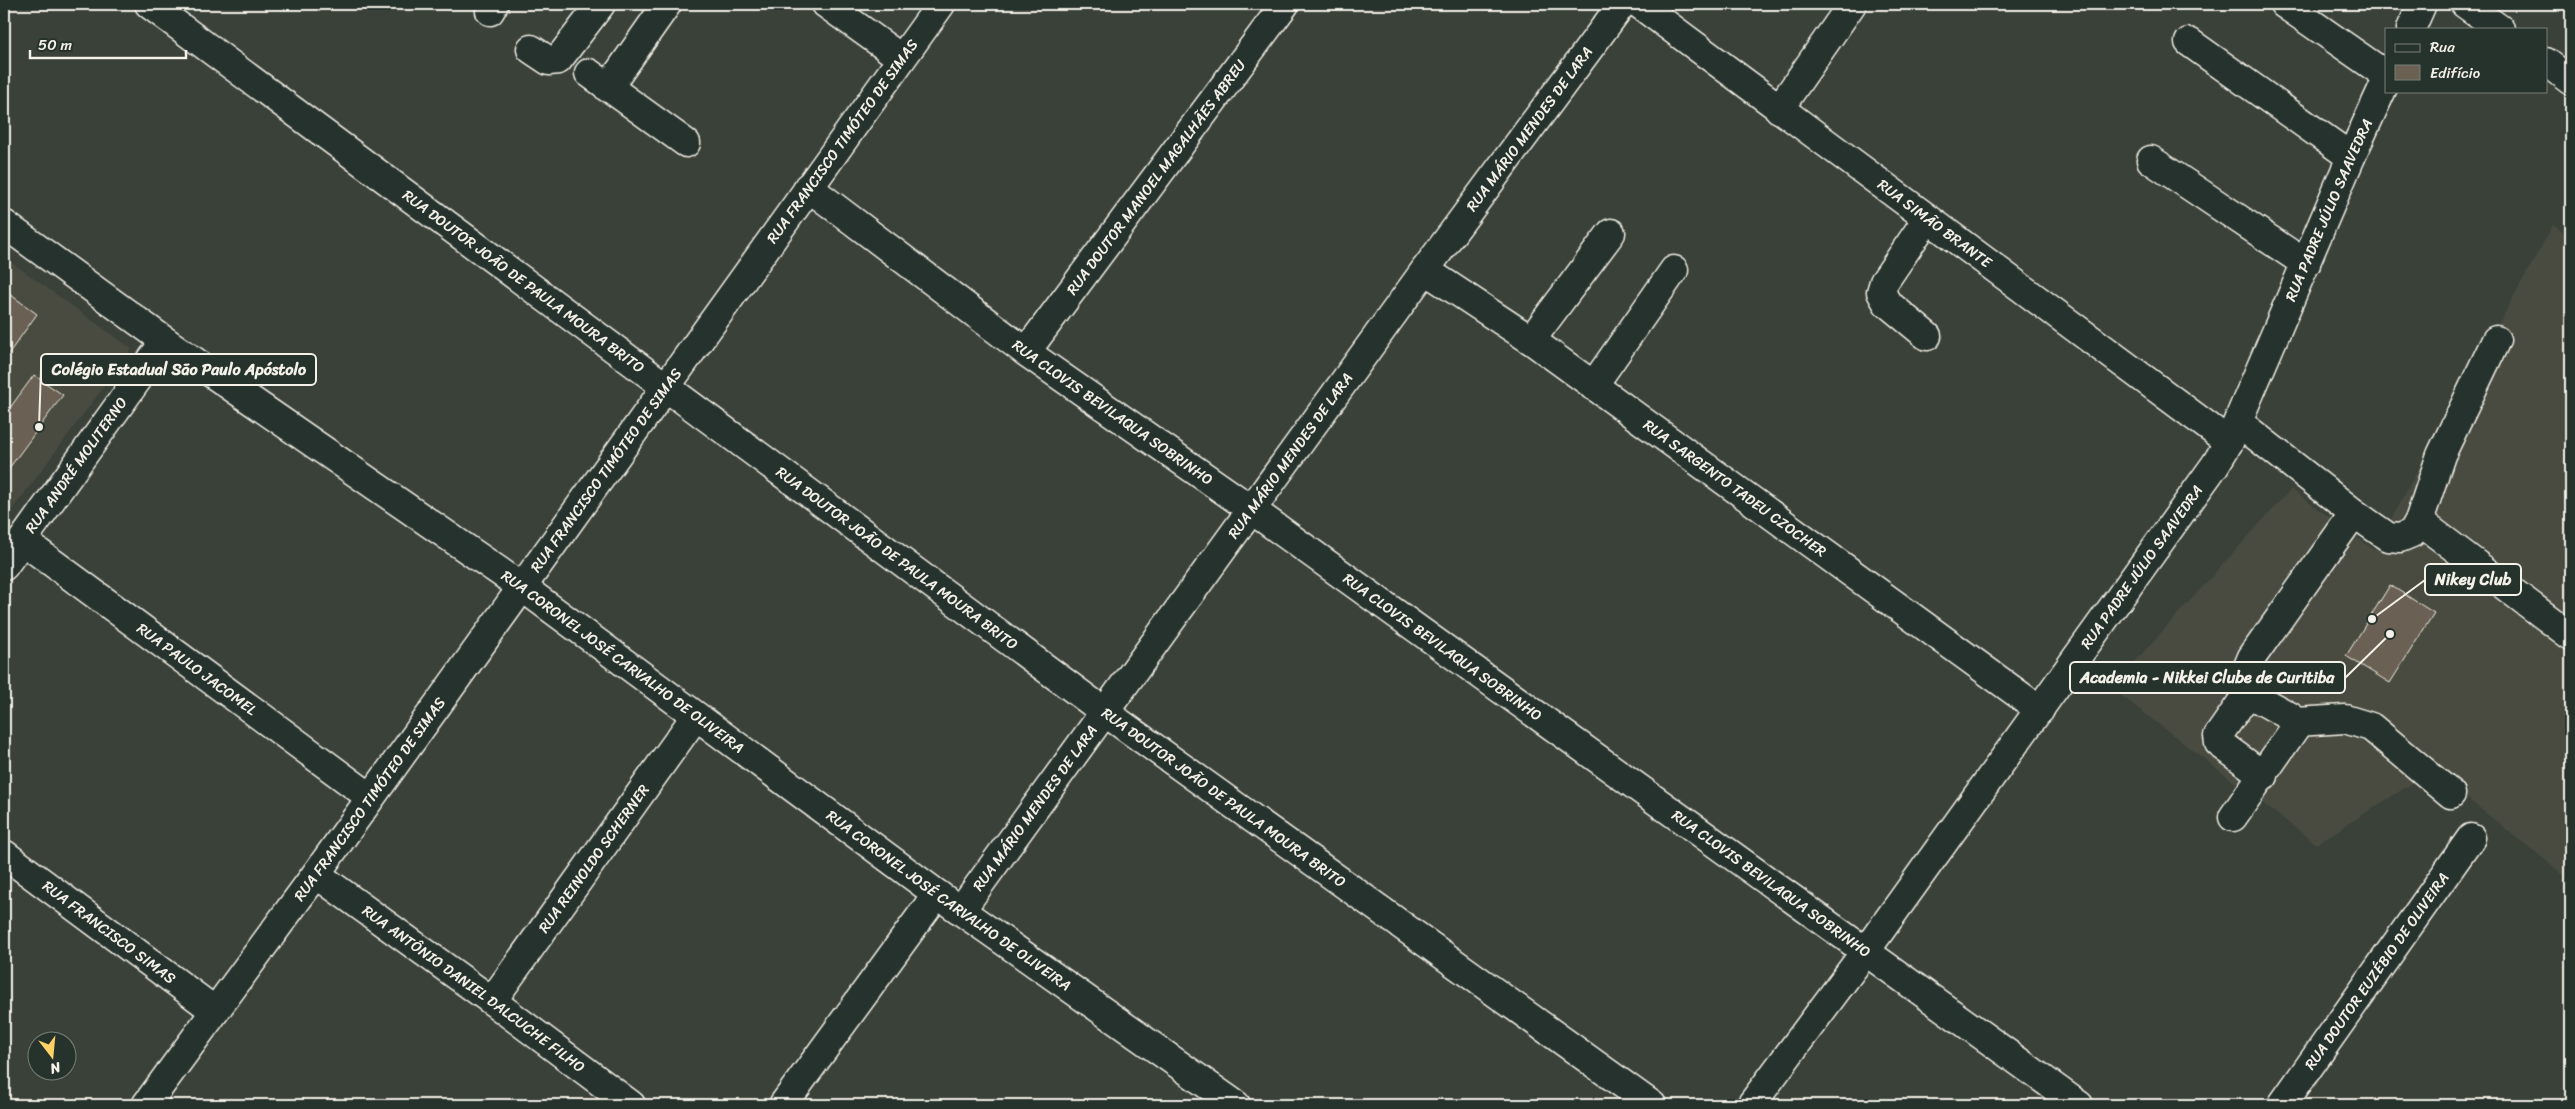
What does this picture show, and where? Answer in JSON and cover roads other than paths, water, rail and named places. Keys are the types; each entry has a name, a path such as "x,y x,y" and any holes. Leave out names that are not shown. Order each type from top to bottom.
{"street":[{"name":"RUA DOUTOR JOÃO DE PAULA MOURA BRITO","path":"149,4 1106,713 1652,1105"},
{"path":"531,49 548,61 558,60 601,4"},
{"path":"667,4 599,80 686,143"},
{"path":"826,4 901,58"},
{"name":"RUA FRANCISCO TIMÓTEO DE SIMAS","path":"146,1105 316,874 941,4"},
{"name":"RUA DOUTOR MANOEL MAGALHÃES ABREU","path":"1026,352 1285,4"},
{"name":"RUA MÁRIO MENDES DE LARA","path":"961,910 1106,713 1425,270 1622,4"},
{"name":"RUA SIMÃO BRANTE","path":"1640,4 1927,219 2233,432 2388,536 2400,538 2412,533 2419,521"},
{"path":"1779,109 1852,4"},
{"path":"2284,4 2385,74"},
{"path":"2411,28 2422,4"},
{"path":"2465,4 2499,28"},
{"path":"2188,42 2351,157"},
{"path":"2548,63 2571,80"},
{"name":"RUA PADRE JÚLIO SAAVEDRA","path":"1751,1105 1865,952 2215,465 2233,432 2351,157 2385,83"},
{"path":"2151,160 2306,264"},
{"name":"RUA CLOVIS BEVILAQUA SOBRINHO","path":"808,187 1026,352 1252,510 2079,1105"},
{"path":"1927,219 1884,282 1881,292 1887,303 1927,336"},
{"name":"RUA CORONEL JOSÉ CARVALHO DE OLIVEIRA","path":"4,224 165,341 522,587 695,717 937,894 1236,1105"},
{"path":"1531,340 1611,233"},
{"name":"RUA SARGENTO TADEU CZOCHER","path":"1425,270 1531,340 2040,710"},
{"path":"1593,386 1674,270"},
{"path":"2496,340 2441,455 2419,521 2571,636"},
{"name":"RUA ANDRÉ MOLITERNO","path":"4,566 165,341"},
{"path":"2264,776 2218,740 2248,693 2247,669 2252,657 2354,513"},
{"name":"RUA PAULO JACOMEL","path":"23,541 370,797"},
{"path":"2248,693 2296,722 2345,719 2371,727 2451,794"},
{"name":"RUA REINOLDO SCHERNER","path":"492,1001 695,717"},
{"path":"2233,817 2264,776 2295,728 2296,722"},
{"name":"RUA DOUTOR EUZÉBIO DE OLIVEIRA","path":"2282,1105 2471,838"},
{"name":"RUA FRANCISCO SIMAS","path":"4,854 216,1011"},
{"name":"RUA ANTÔNIO DANIEL DALCUCHE FILHO","path":"316,874 492,1001 631,1105"},
{"path":"783,1105 937,894"}],"place":[{"name":"Colégio Estadual São Paulo Apóstolo","path":"39,427"},
{"name":"Nikey Club","path":"2372,619"},
{"name":"Academia - Nikkei Clube de Curitiba","path":"2390,634"}]}
